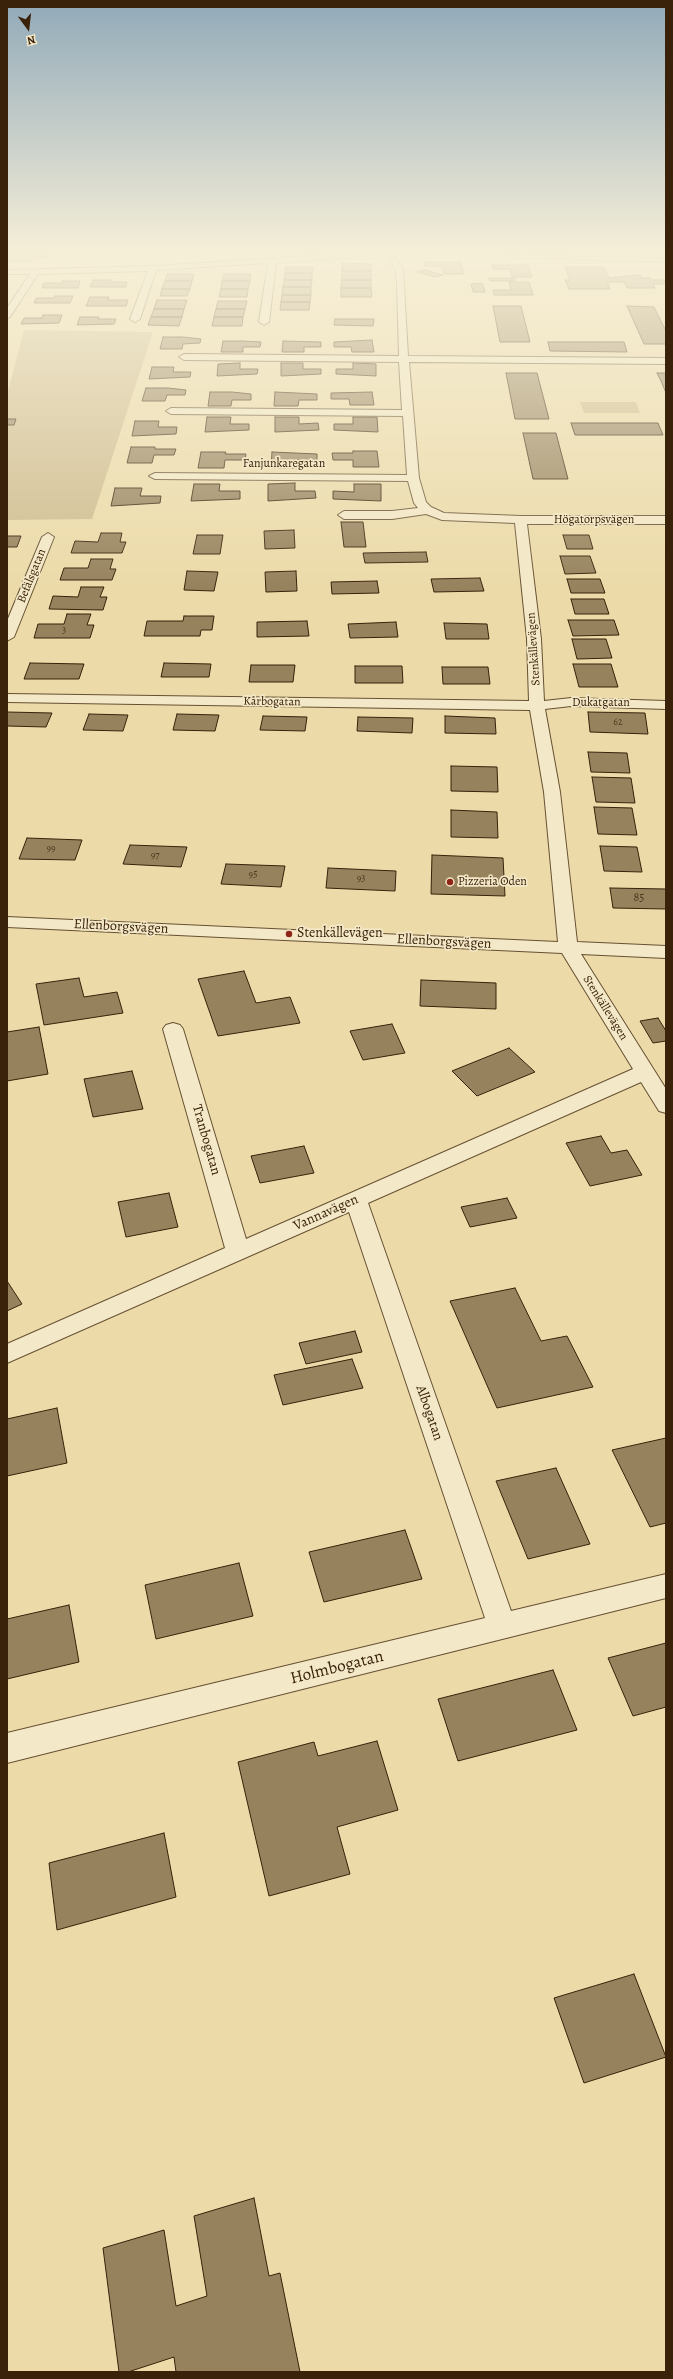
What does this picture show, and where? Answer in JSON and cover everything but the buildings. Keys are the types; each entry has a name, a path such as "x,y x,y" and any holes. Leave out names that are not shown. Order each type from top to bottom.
{"street":[{"path":"405,366 413,478 420,504 427,510 454,518 521,520"},
{"path":"171,411 409,413"},
{"name":"Fanjunkaregatan","path":"155,476 413,478"},
{"path":"344,516 392,515 427,510"},
{"name":"Högatorpsvägen","path":"521,520 666,520"},
{"name":"Stenkällevägen","path":"521,520 534,639 537,706 552,792 568,948 666,1106"},
{"name":"Befälsgatan","path":"7,637 48,538"},
{"name":"Kårbogatan","path":"7,698 537,706"},
{"name":"Dukatgatan","path":"537,706 571,702 646,703 666,705"},
{"name":"Ellenborgsvägen","path":"7,922 666,952"},
{"name":"Tranbogatan","path":"173,1029 238,1252"},
{"name":"Vannavägen","path":"7,1354 645,1072"},
{"name":"Albogatan","path":"356,1200 502,1627"},
{"name":"Holmbogatan","path":"7,1748 666,1586"}],"shaded area":[{"path":"15,366 142,366 92,519 7,520 7,395"},
{"path":"580,402 636,402 640,413 584,413"}],"place":[{"name":"Pizzeria Oden","path":"450,882"},
{"name":"Stenkällevägen","path":"289,934"}]}
